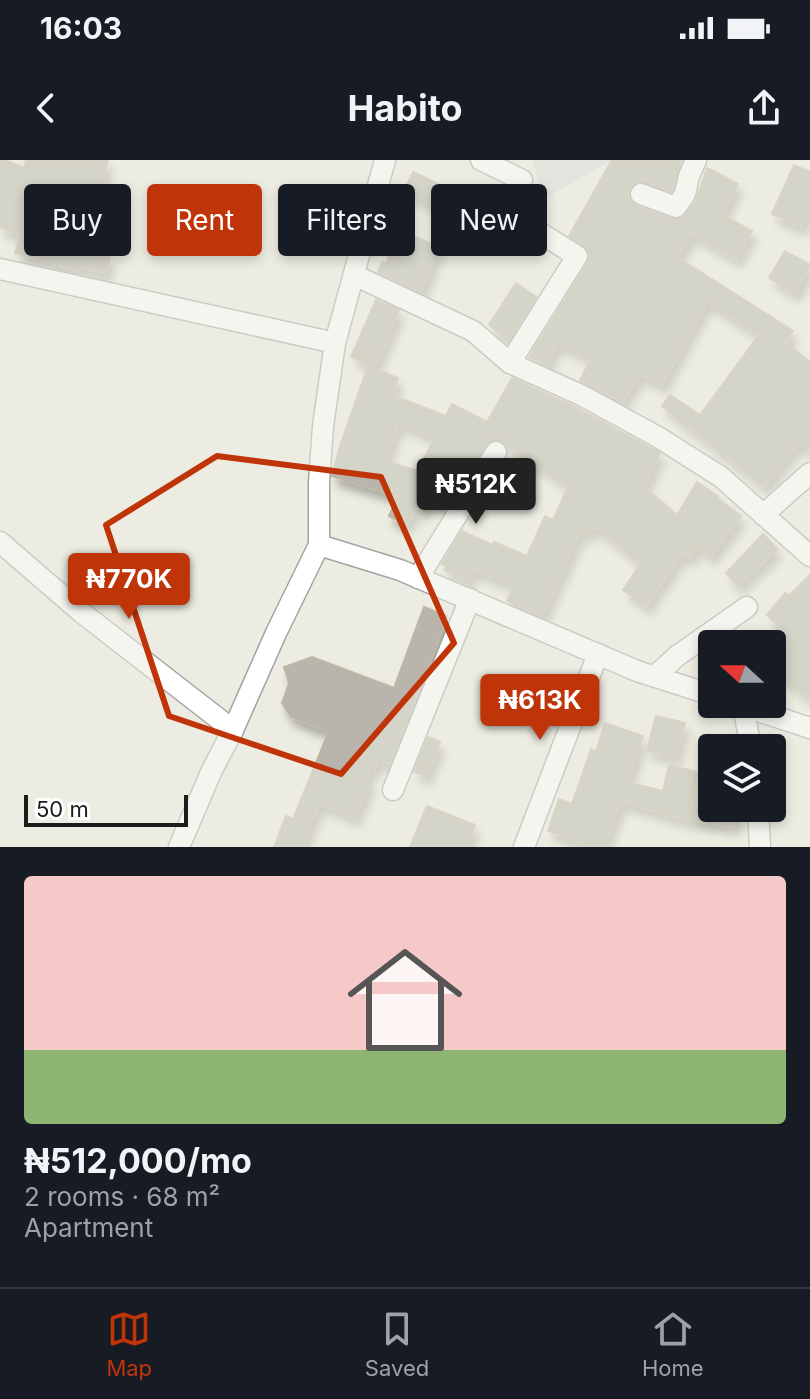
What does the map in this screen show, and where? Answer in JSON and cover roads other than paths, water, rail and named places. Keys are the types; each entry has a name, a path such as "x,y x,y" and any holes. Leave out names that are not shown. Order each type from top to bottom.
{"street":[{"path":"179,847 212,770 319,545 323,426 335,343 385,160"},
{"path":"481,160 522,180 507,212 577,256 510,363"},
{"path":"641,194 676,207 685,194 696,160"},
{"path":"0,269 335,343"},
{"path":"354,275 473,331 510,363 581,395 658,437 721,477 810,556"},
{"path":"418,578 496,452"},
{"path":"763,515 810,473"},
{"path":"0,542 81,612 233,730"},
{"path":"319,545 400,570 637,671 698,690"},
{"path":"393,790 470,599"},
{"path":"655,676 677,656 747,607"},
{"path":"524,847 598,654"},
{"path":"780,718 810,728"},
{"path":"759,822 760,847"}]}
